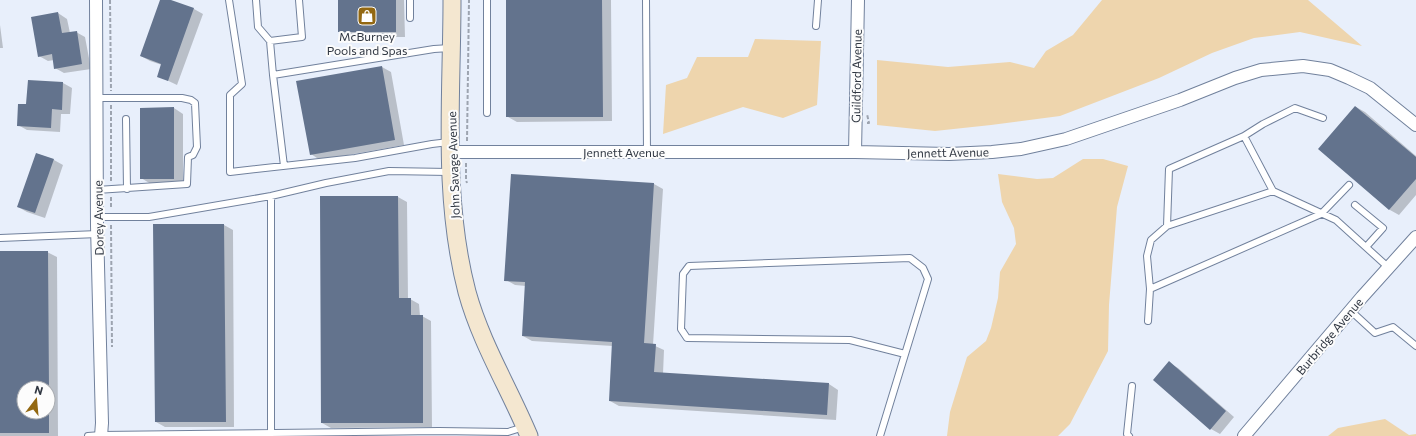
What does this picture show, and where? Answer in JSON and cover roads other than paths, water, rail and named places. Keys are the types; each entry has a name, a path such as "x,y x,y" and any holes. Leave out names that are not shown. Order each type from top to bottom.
{"main road":[{"name":"John Savage Avenue","path":"452,0 451,48 456,149 450,172 456,238 468,293 486,344 527,431"}],"street":[{"name":"Dorey Avenue","path":"96,0 97,217 102,423 101,435"},
{"name":"Guildford Avenue","path":"854,152 858,0"},
{"name":"Jennett Avenue","path":"456,149 949,154 1021,149 1066,139 1103,128 1235,78 1261,70 1303,66 1330,70 1370,88 1416,125"},
{"name":"Burbridge Avenue","path":"1245,436 1416,237"}],"lane":[{"path":"230,0 242,84 230,95 230,172 355,158 432,144 456,149"},
{"path":"256,0 258,27 270,41 284,166"},
{"path":"270,41 302,37 299,0"},
{"path":"410,0 410,18"},
{"path":"487,0 488,113"},
{"path":"646,0 647,152"},
{"path":"816,26 818,0"},
{"path":"273,76 434,49 451,48"},
{"path":"96,98 182,98 191,100 195,103 197,147 193,155 188,157 187,184 97,190"},
{"path":"1167,226 1170,170 1244,136 1263,124 1295,108 1323,118"},
{"path":"126,119 127,188"},
{"path":"1244,136 1273,191 1336,220 1389,268"},
{"path":"97,217 149,217 270,196 326,183 390,171 450,172"},
{"path":"1150,289 1321,214 1349,185"},
{"path":"1148,321 1150,289 1147,256 1151,240 1167,226 1273,191"},
{"path":"270,196 271,434"},
{"path":"1355,205 1383,228 1366,247"},
{"path":"0,238 98,234"},
{"path":"880,436 928,279 923,268 910,258 689,266 683,274 681,329 687,338 850,340 905,354"},
{"path":"1351,311 1374,333 1393,327 1416,346"},
{"path":"1129,436 1127,434 1132,386"},
{"path":"88,436 527,431"}],"place":[{"name":"McBurney Pools and Spas","path":"367,16"}]}
